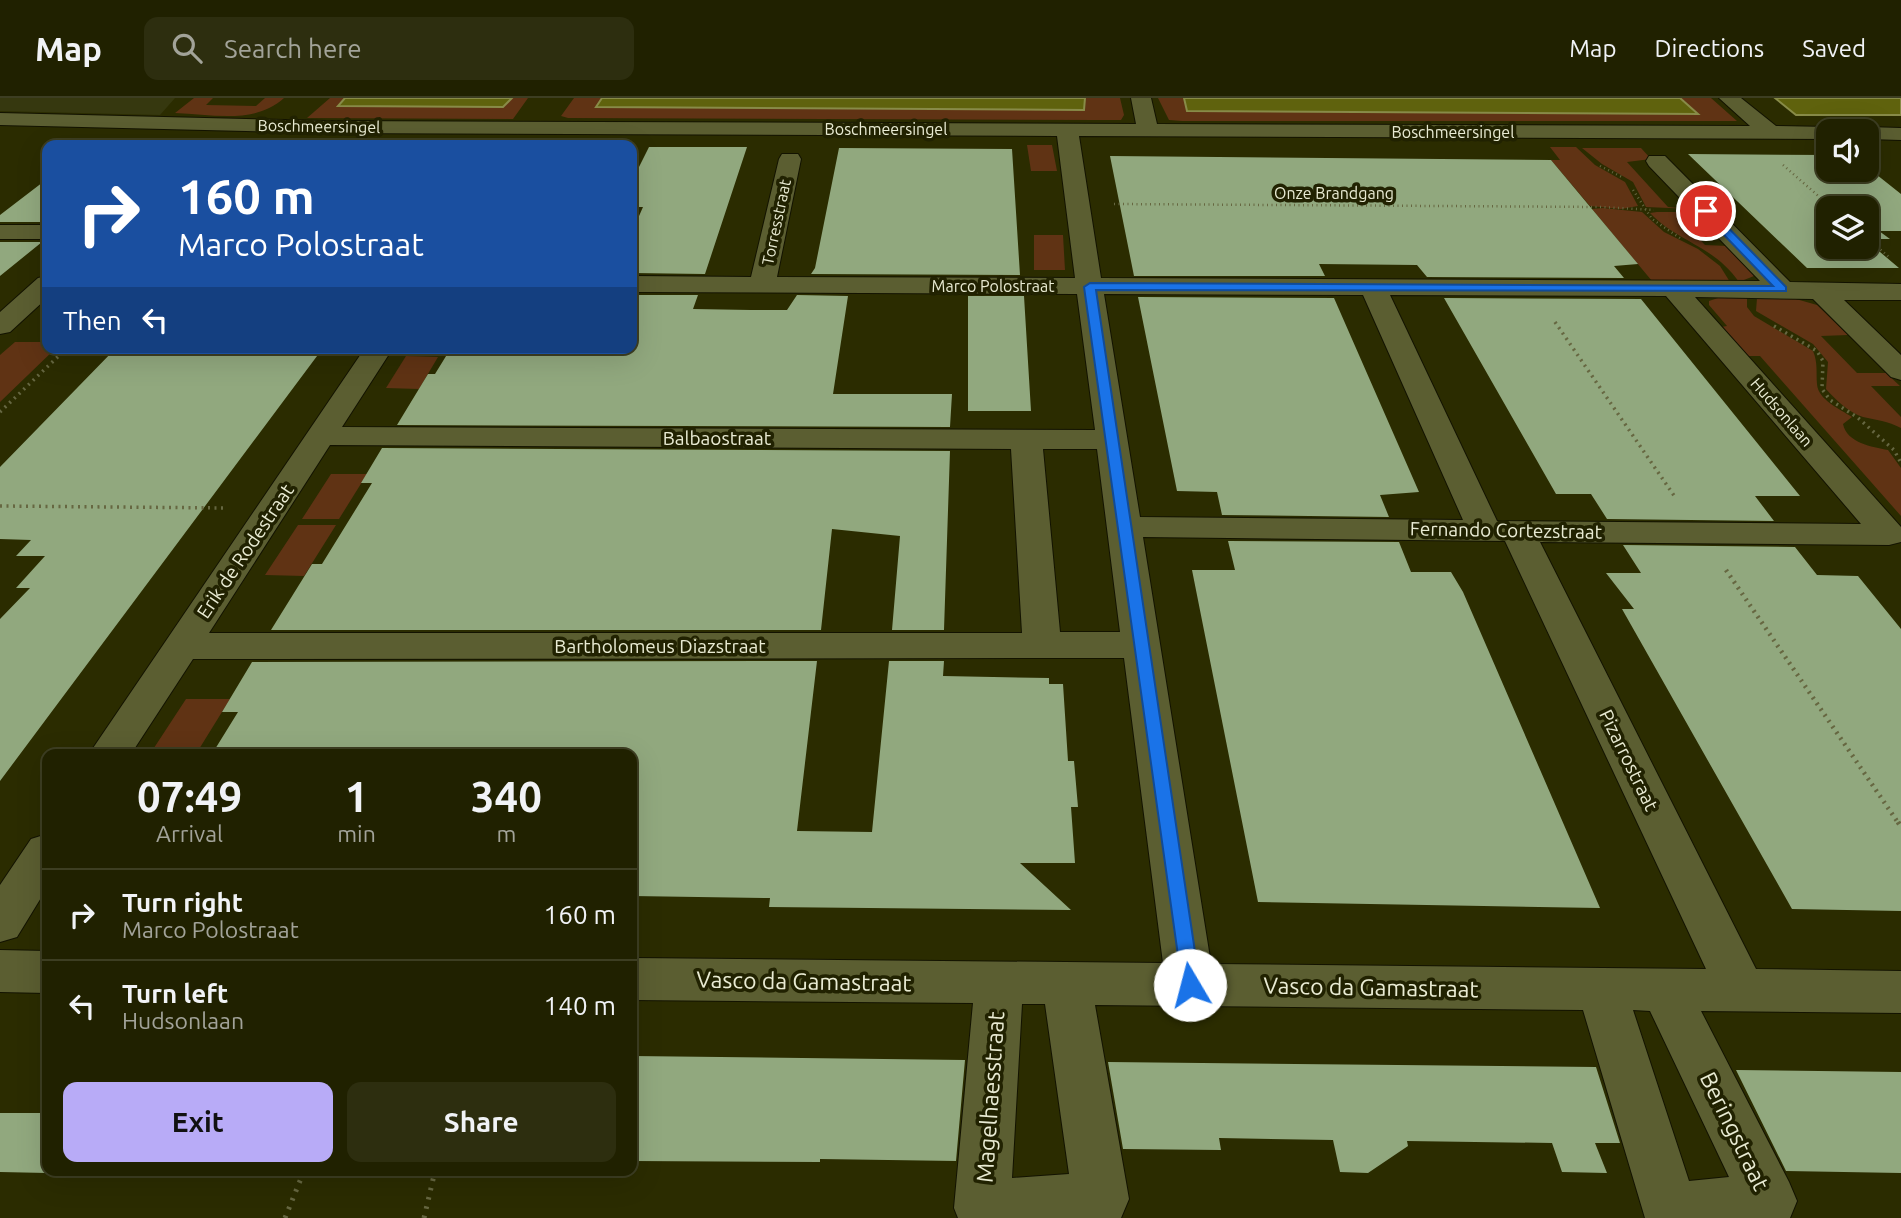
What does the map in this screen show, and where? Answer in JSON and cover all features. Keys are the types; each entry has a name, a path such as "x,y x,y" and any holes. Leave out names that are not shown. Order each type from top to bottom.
{"street":[{"path":"1141,98 1148,130"},
{"path":"1729,98 1771,133"},
{"path":"253,140 295,104"},
{"path":"537,128 552,105"},
{"name":"Boschmeersingel","path":"0,119 271,127 1816,133"},
{"path":"1068,130 1190,985"},
{"path":"1879,134 1901,134"},
{"name":"Torresstraat","path":"762,285 790,159"},
{"path":"1657,161 1782,289"},
{"path":"0,232 42,232"},
{"name":"Marco Polostraat","path":"637,284 1782,289 1901,292"},
{"path":"0,326 42,288"},
{"name":"Pizarrostraat","path":"1374,289 1741,990"},
{"name":"Hudsonlaan","path":"1675,290 1889,534"},
{"path":"1821,292 1901,371"},
{"name":"Erik de Rodestraat","path":"113,749 375,354"},
{"name":"Balbaostraat","path":"321,436 1112,440"},
{"path":"1026,440 1042,645"},
{"name":"Fernando Cortezstraat","path":"1124,527 1889,534"},
{"name":"Bartholomeus Diazstraat","path":"181,646 1140,645"},
{"path":"0,923 42,859"},
{"path":"0,971 42,972"},
{"name":"Vasco da Gamastraat","path":"637,979 1901,992"},
{"name":"Magelhaesstraat","path":"999,983 982,1208 1101,1199 1067,984"},
{"name":"Beringstraat","path":"1602,990 1670,1210 1769,1201 1665,990"}],"path":[{"path":"1745,133 1818,196"},
{"name":"Onze Brandgang","path":"1078,204 1590,207 1706,211"},
{"path":"1879,248 1893,260"},
{"path":"0,412 61,354"},
{"path":"0,506 274,508"},
{"path":"285,1218 302,1176"},
{"path":"424,1218 434,1176"}],"shaded area":[{"path":"0,98 175,98 160,115 0,111"},
{"path":"194,98 213,98 206,105 256,106 265,98 284,98 260,112 246,115 175,113"},
{"path":"330,98 345,98 339,106 503,107 512,98 528,98 513,119 307,118"},
{"path":"345,98 512,98 503,107 338,106"},
{"path":"574,98 602,98 597,106 1083,110 1085,98 1120,98 1124,115 1121,120 561,116"},
{"path":"602,98 1085,98 1084,110 596,107"},
{"path":"1158,98 1184,98 1187,111 1697,114 1680,98 1711,98 1737,121 1182,121 1169,120"},
{"path":"1184,98 1680,98 1698,114 1187,111"},
{"path":"1775,98 1901,98 1901,115 1796,115"},
{"path":"1027,145 1052,145 1057,171 1031,171"},
{"path":"1550,147 1576,147 1595,165 1625,182 1638,206 1621,209 1590,206 1551,160 1560,160"},
{"path":"1582,148 1641,148 1651,159 1627,162 1668,207 1692,209 1646,207 1633,182 1602,164"},
{"path":"1592,209 1642,212 1664,232 1698,249 1720,266 1730,282 1652,281"},
{"path":"1695,212 1697,214 1676,214 1705,245 1728,246 1754,276 1739,282 1718,260 1672,231 1650,213"},
{"path":"1034,235 1063,235 1065,270 1034,270"},
{"path":"1721,297 1747,297 1747,307 1754,316 1813,351 1818,390 1830,404 1852,417 1843,424 1849,436 1861,443 1888,450 1901,468 1901,516 1760,356 1747,356 1721,327 1727,326 1709,305 1709,301"},
{"path":"1757,298 1796,299 1817,305 1848,335 1821,336 1857,373 1886,373 1900,386 1871,386 1901,417 1901,428 1858,415 1838,401 1826,389 1828,362 1813,344 1756,311"},
{"path":"15,342 42,342 42,354 50,354 0,402 0,355"},
{"path":"406,356 438,357 419,389 386,388"},
{"path":"331,474 367,474 339,519 302,519"},
{"path":"298,525 336,525 304,576 265,575"},
{"path":"186,699 230,699 199,749 153,749"}],"building":[{"path":"649,147 747,147 705,274 637,273 637,221 643,207 637,207 637,171"},
{"path":"839,148 1012,149 1020,275 811,274 815,268"},
{"path":"1688,154 1816,155 1816,182 1879,182 1879,177 1901,194 1901,231 1879,231 1879,196 1816,196 1816,259 1879,259 1879,251 1899,268 1807,268"},
{"path":"1110,156 1551,160 1638,264 1614,266 1624,278 1427,277 1417,265 1319,264 1325,276 1134,276"},
{"path":"42,183 42,222 0,222 0,215"},
{"path":"1879,231 1890,239 1879,239"},
{"path":"0,242 42,242 0,276"},
{"path":"637,295 698,295 693,309 751,310 787,310 797,295 848,296 833,394 952,394 950,427 397,425 428,374 435,374 447,354 637,354"},
{"path":"968,296 1024,296 1031,411 968,411"},
{"path":"1138,297 1334,298 1419,492 1380,495 1389,517 1222,515 1217,492 1177,491"},
{"path":"1444,298 1641,299 1800,496 1755,496 1774,521 1607,519 1591,494 1556,494"},
{"path":"110,354 319,354 0,781 0,619 30,588 16,588 45,556 16,556 31,540 0,539 0,467"},
{"path":"382,448 950,451 944,630 892,630 900,536 832,529 821,630 271,630 312,564 322,564 372,483 361,483"},
{"path":"1228,541 1399,542 1411,572 1451,572 1463,592 1600,908 1258,902 1192,570 1235,570"},
{"path":"1623,545 1795,547 1817,575 1858,576 1901,629 1901,911 1792,909 1622,609 1634,609 1606,573 1641,573"},
{"path":"817,661 797,831 872,832 889,661 944,661 943,676 1049,678 1049,684 1063,684 1068,761 1074,761 1078,807 1071,807 1075,863 1020,863 1071,910 769,907 770,898 637,896 637,749 215,749 238,712 222,712 252,662"},
{"path":"637,1056 965,1060 956,1161 820,1159 820,1162 637,1161"},
{"path":"1108,1062 1596,1067 1620,1143 1595,1143 1607,1173 1562,1172 1552,1143 1407,1141 1408,1146 1368,1173 1340,1172 1333,1140 1219,1138 1221,1150 1123,1149"},
{"path":"1736,1070 1901,1072 1901,1173 1786,1171"},
{"path":"0,1113 42,1113 42,1173 0,1172"}],"route":[{"path":"1190,985 1090,287 1782,289 1706,211"}]}
